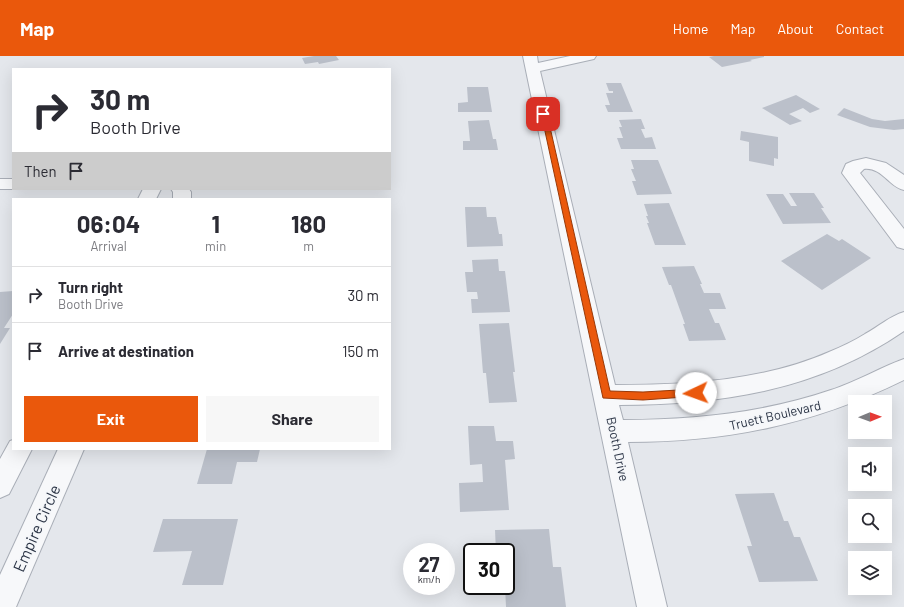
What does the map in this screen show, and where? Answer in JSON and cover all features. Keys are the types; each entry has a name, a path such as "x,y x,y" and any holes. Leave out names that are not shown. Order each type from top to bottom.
{"street":[{"path":"532,62 589,56"},
{"name":"Booth Drive","path":"532,62 652,607"},
{"path":"904,185 896,175 882,167 864,164 852,168 851,173 904,242"},
{"path":"0,184 12,184"},
{"path":"606,395 643,396 696,393 747,386 778,379 824,364 864,345 904,320"},
{"name":"Truett Boulevard","path":"614,431 688,430 724,427 758,421 796,412 830,401 878,382 904,369"},
{"path":"0,485 18,450"},
{"name":"Empire Circle","path":"1,607 71,450"}],"building":[{"path":"314,56 336,56 339,60 319,64 318,62 305,64 302,58"},
{"path":"709,57 764,57 722,67"},
{"path":"606,83 621,83 633,112 608,112 605,105 610,105 606,93 613,93 613,91 609,91"},
{"path":"467,87 488,87 492,112 458,112 458,103 468,102"},
{"path":"796,95 820,109 810,113 803,108 789,114 802,121 790,125 762,108"},
{"path":"844,108 872,119 885,121 904,119 904,129 894,130 870,127 837,115"},
{"path":"641,119 645,129 641,129 645,138 652,137 656,149 621,149 617,138 623,138 619,127 622,127 619,120"},
{"path":"489,120 493,139 496,139 498,150 463,150 463,141 470,141 468,121"},
{"path":"741,131 778,137 778,159 774,158 774,166 749,161 749,142 740,140"},
{"path":"631,160 658,160 672,194 637,195 632,181 636,181 631,169 634,169"},
{"path":"789,193 814,193 824,208 821,208 831,223 783,224 766,194 783,194 791,206 797,206"},
{"path":"669,203 686,245 655,245 647,223 649,223 646,216 648,216 644,204"},
{"path":"465,207 486,207 487,217 496,217 499,234 502,234 503,246 467,247"},
{"path":"827,234 839,241 842,239 871,258 822,290 781,261"},
{"path":"498,259 499,271 505,271 510,312 472,313 471,299 478,299 477,292 467,292 465,272 473,272 472,260"},
{"path":"694,266 702,284 700,284 704,293 720,293 726,309 709,309 715,323 719,323 726,340 689,341 683,324 685,324 671,285 669,285 662,267"},
{"path":"12,291 12,316 4,328 10,328 0,344 0,292"},
{"path":"509,323 517,402 489,403 486,373 483,373 479,324"},
{"path":"468,426 494,426 496,441 513,441 515,459 505,460 509,510 460,512 459,483 483,482 482,464 470,465"},
{"path":"207,450 260,450 257,462 237,462 232,484 197,484"},
{"path":"774,493 784,521 788,521 794,537 800,537 818,581 759,582 747,546 752,546 735,494"},
{"path":"163,519 238,519 223,585 182,585 192,551 153,552"},
{"path":"549,529 553,567 561,567 566,607 506,607 505,595 515,595 515,543 496,543 495,530"}],"route":[{"path":"543,114 606,395 643,396 696,393"}]}
